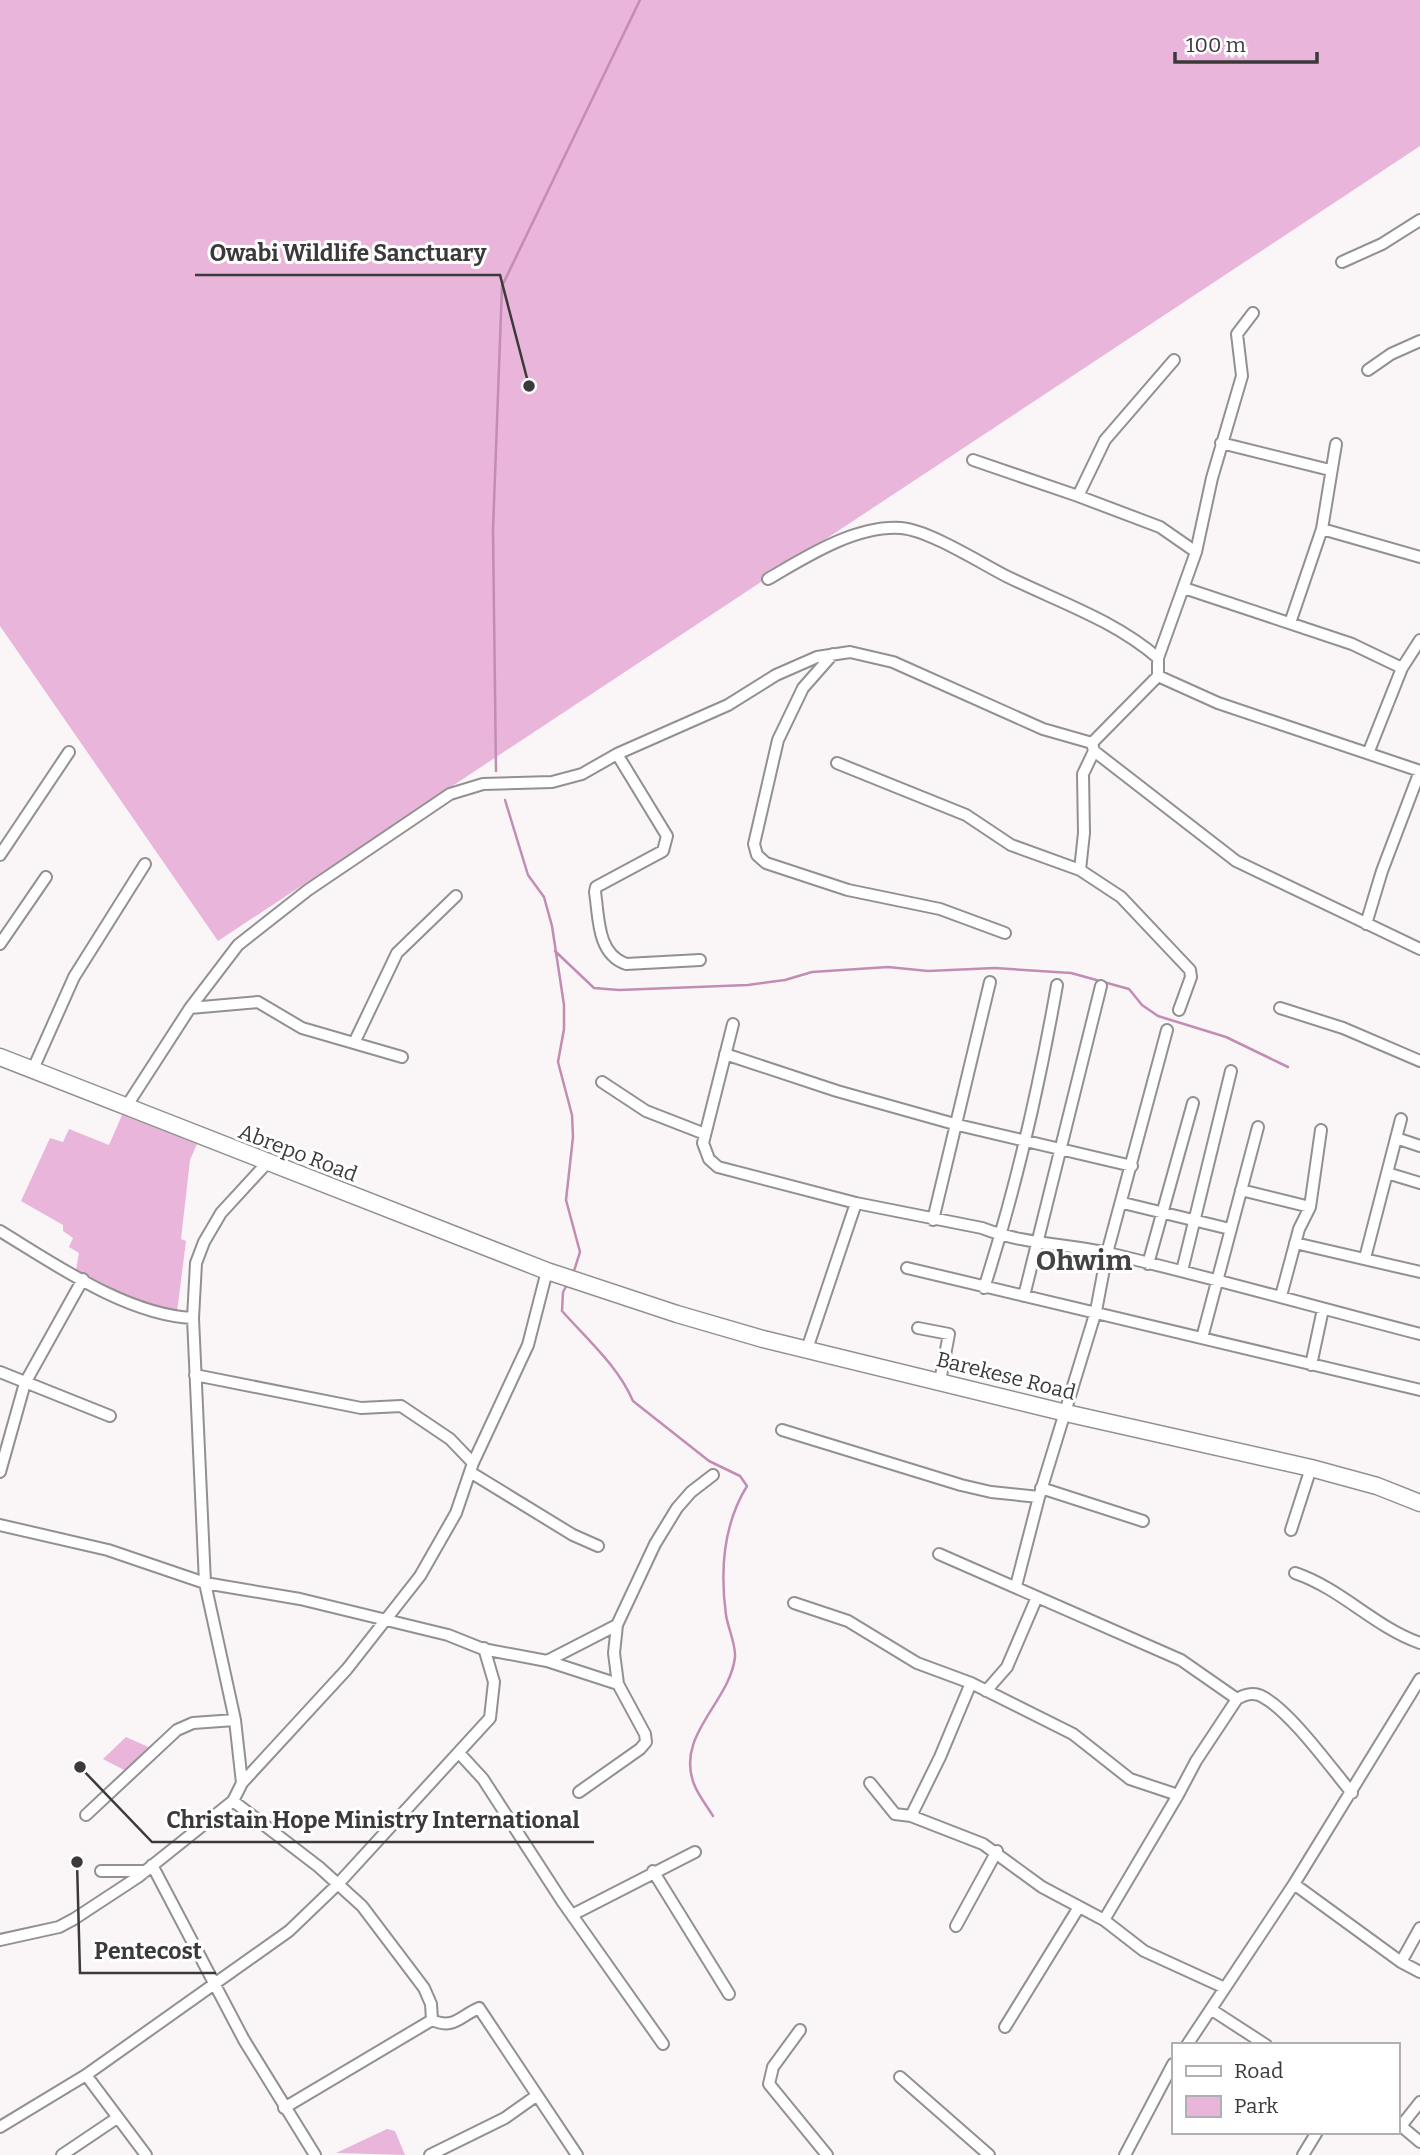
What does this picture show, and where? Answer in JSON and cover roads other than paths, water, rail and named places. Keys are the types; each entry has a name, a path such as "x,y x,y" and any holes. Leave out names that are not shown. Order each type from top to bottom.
{"main road":[{"name":"Abrepo Road","path":"0,1057 267,1163 584,1282"},
{"name":"Barekese Road","path":"584,1282 677,1314 807,1349 1066,1413 1311,1468 1377,1486 1420,1503"}],"street":[{"path":"1342,262 1382,244 1420,219"},
{"path":"1080,870 1084,833 1083,774 1093,747 1158,676 1158,658 1196,552 1221,443 1242,376 1237,334 1253,313"},
{"path":"1368,370 1391,354 1420,341"},
{"path":"1078,496 1105,440 1174,360"},
{"path":"1221,443 1330,470"},
{"path":"1290,623 1322,529 1336,444"},
{"path":"973,460 1160,527 1196,552"},
{"path":"768,579 838,541 875,531 902,528 965,552 1007,577 1075,606 1117,629 1158,658"},
{"path":"1322,529 1420,557"},
{"path":"1184,588 1352,644 1402,668"},
{"path":"1368,751 1402,668 1420,640"},
{"path":"125,1107 190,1008 238,945 275,915 450,794 483,784 552,782 572,777 728,705 786,670 832,654 850,652 893,662 1043,729 1093,747 1236,861 1420,949"},
{"path":"832,654 803,688 778,740 754,844 757,855 766,863 848,890 940,909 1005,933"},
{"path":"1158,676 1218,702 1368,751 1420,771 1382,871 1366,924"},
{"path":"0,855 69,752"},
{"path":"617,754 667,836 667,842 663,850 596,887 594,892 604,946 610,956 626,964 700,960"},
{"path":"837,763 966,815 1011,845 1080,870 1121,897 1190,970 1191,977 1179,1010"},
{"path":"33,1069 74,977 145,864"},
{"path":"0,944 46,877"},
{"path":"354,1043 397,953 456,896"},
{"path":"933,1220 958,1125 990,982"},
{"path":"985,1288 1001,1236 1041,1076 1057,985"},
{"path":"1024,1296 1101,986"},
{"path":"190,1008 258,1002 302,1028 402,1057"},
{"path":"1280,1008 1343,1028 1420,1061"},
{"path":"733,1024 703,1143 709,1159 718,1167 856,1203 982,1228 1001,1236 1107,1253 1217,1279 1420,1335"},
{"path":"1016,1586 1040,1493 1096,1311 1107,1253 1123,1203 1167,1030"},
{"path":"725,1054 837,1091 958,1125 1132,1166"},
{"path":"1182,1271 1231,1071"},
{"path":"602,1082 646,1111 705,1134"},
{"path":"1148,1264 1193,1102"},
{"path":"1365,1258 1401,1119"},
{"path":"1202,1338 1258,1127"},
{"path":"1281,1296 1295,1243 1310,1207 1321,1130"},
{"path":"1396,1138 1420,1146"},
{"path":"242,1783 235,1720 205,1583 193,1318 196,1263 204,1242 221,1213 267,1163"},
{"path":"1387,1173 1420,1183"},
{"path":"1241,1190 1310,1207"},
{"path":"807,1349 856,1203"},
{"path":"1123,1203 1230,1229"},
{"path":"0,1231 83,1279 146,1311 193,1318"},
{"path":"1295,1243 1420,1272"},
{"path":"907,1268 985,1288 1096,1311 1420,1391"},
{"path":"0,1940 59,1927 149,1868 233,1801 242,1783 389,1620 421,1576 456,1513 472,1468 528,1345 555,1273"},
{"path":"0,1472 25,1384 83,1279"},
{"path":"1311,1365 1323,1309"},
{"path":"918,1328 949,1334 940,1381"},
{"path":"0,1372 110,1416"},
{"path":"195,1375 360,1408 401,1406 450,1439 472,1468 573,1535 598,1546"},
{"path":"782,1430 991,1493 1040,1493 1143,1521"},
{"path":"1291,1530 1311,1468"},
{"path":"579,1792 646,1742 618,1685 614,1653 617,1625 655,1544 677,1508 691,1492 713,1475"},
{"path":"0,1525 108,1550 205,1583 300,1599 389,1620 484,1648 547,1661 618,1685"},
{"path":"939,1555 1016,1586 1181,1660 1237,1699"},
{"path":"1296,1573 1322,1582 1363,1614 1420,1643"},
{"path":"986,1691 1007,1667 1037,1597"},
{"path":"794,1603 848,1621 917,1662 971,1683 1073,1734 1130,1779 1178,1795"},
{"path":"547,1661 617,1625"},
{"path":"0,2127 86,2075 216,1986 289,1931 338,1884 460,1754 490,1718 494,1682 484,1648"},
{"path":"1188,2043 1352,1794 1420,1679"},
{"path":"911,1816 923,1795 971,1683"},
{"path":"1104,1920 1196,1761 1237,1699 1255,1694 1269,1702 1310,1742 1352,1794"},
{"path":"86,1815 177,1730 194,1723 235,1720"},
{"path":"460,1754 483,1779 572,1915 663,2044"},
{"path":"870,1783 895,1814 911,1816 997,1852 1033,1881 1104,1920 1144,1951 1225,1988"},
{"path":"233,1801 362,1906 424,1987 431,2004 432,2020"},
{"path":"572,1915 653,1871 695,1852"},
{"path":"956,1926 997,1852"},
{"path":"101,1871 149,1868"},
{"path":"149,1868 168,1892 181,1924 284,2108 315,2155"},
{"path":"653,1871 729,1994"},
{"path":"1294,1884 1401,1962 1420,1972"},
{"path":"1005,2027 1079,1907"},
{"path":"1401,1962 1420,1928"},
{"path":"432,2020 444,2025 454,2024 479,2008 577,2155"},
{"path":"1212,2010 1263,2043"},
{"path":"284,2108 432,2020"},
{"path":"800,2029 773,2067 769,2084 827,2155"},
{"path":"1125,2155 1172,2066"},
{"path":"86,2075 146,2155"},
{"path":"900,2077 989,2155"},
{"path":"430,2155 505,2118 536,2096"},
{"path":"1420,2102 1399,2125 1420,2142"},
{"path":"62,2155 117,2118"},
{"path":"1303,2155 1316,2134"}],"waterway":[{"path":"496,771 493,530 502,286 640,0"},
{"path":"505,800 528,875 544,897 552,926 564,1005 564,1029 558,1062 572,1115 573,1137 566,1200 580,1252 573,1274"},
{"path":"555,951 594,988 619,990 748,985 785,980 812,972 888,967 928,971 995,968 1071,973 1129,989 1142,1005 1158,1016 1226,1037 1288,1067"},
{"path":"568,1283 563,1292 562,1311 611,1365 633,1401 709,1461 740,1476 747,1486 733,1516 725,1549 723,1582 726,1615 735,1657 724,1689 697,1734 690,1766 694,1784 713,1816"}],"place":[{"name":"Owabi Wildlife Sanctuary","path":"529,386"},
{"name":"Christain Hope Ministry International","path":"80,1767"},
{"name":"Pentecost","path":"77,1862"}],"district":[{"name":"Ohwim","path":"1084,1260"}]}
